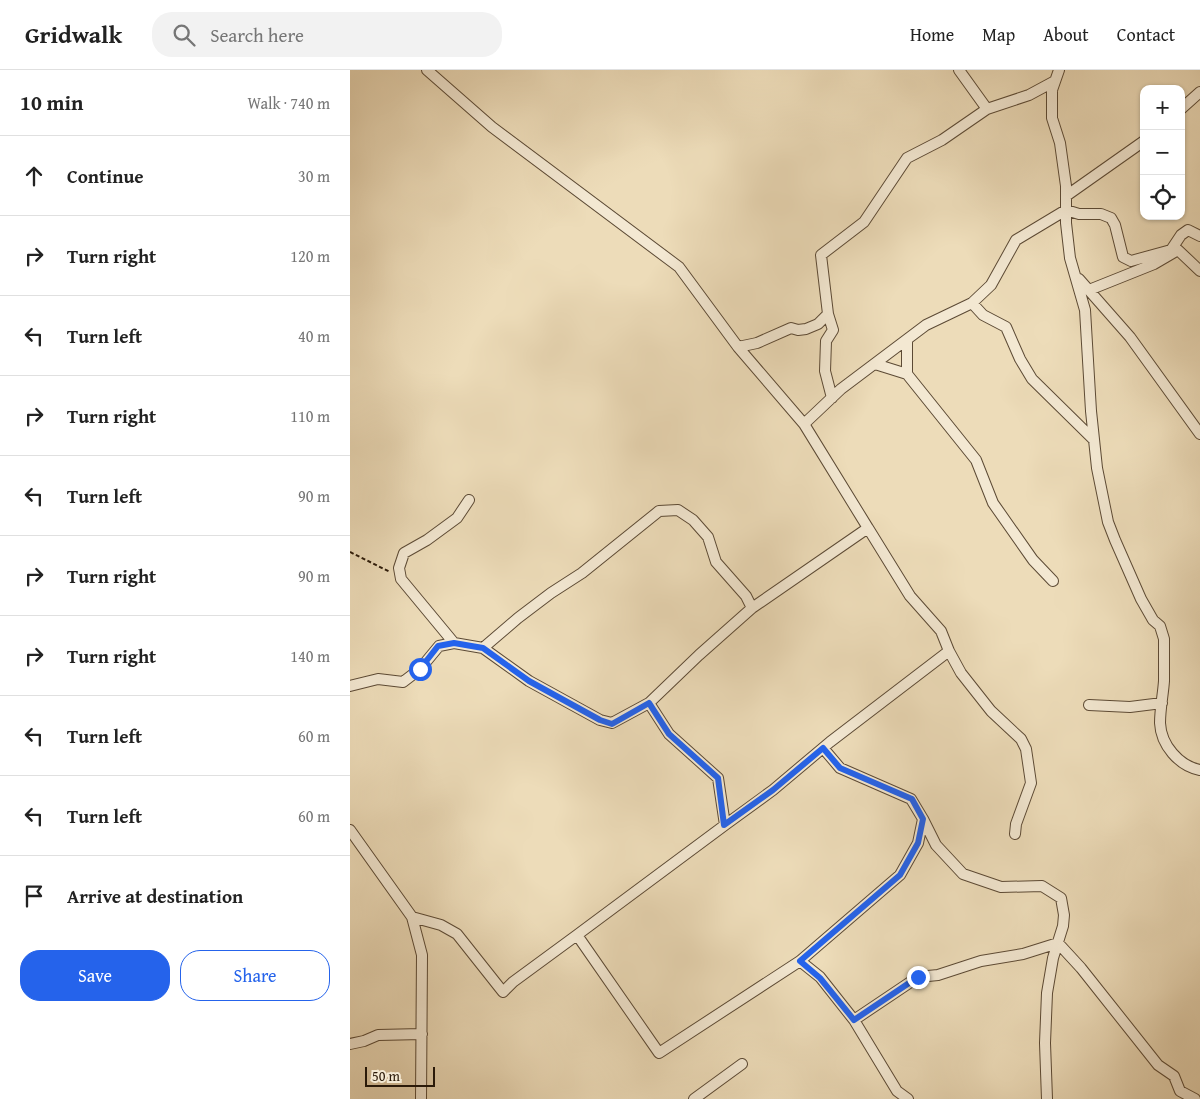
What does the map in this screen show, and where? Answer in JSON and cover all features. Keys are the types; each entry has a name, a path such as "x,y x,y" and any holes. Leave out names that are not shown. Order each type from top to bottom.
{"street":[{"path":"427,70 492,127 679,267 738,348 804,424 910,596 941,631 961,673 991,710 1021,740 1026,748 1031,783 1016,824 1016,834"},
{"path":"959,70 988,109"},
{"path":"1059,70 1052,90 1052,118 1060,144 1066,186 1068,247 1085,310 1090,411 1097,468 1108,522 1141,599 1163,633 1160,726 1172,753 1183,764 1200,770"},
{"path":"832,398 825,371 826,341 832,330 828,314 821,255 864,222 907,158 942,140 988,109 1029,95 1055,81"},
{"path":"1185,105 1200,92"},
{"path":"1066,196 1140,144"},
{"path":"804,424 832,398 926,326 972,303 990,285 1016,240 1066,210 1080,214 1101,214 1110,218 1115,225 1123,257 1131,261 1171,250 1181,235 1188,230 1200,236"},
{"path":"1089,290 1154,264 1178,250 1200,271"},
{"path":"1075,275 1130,337 1200,434"},
{"path":"972,303 983,314 1006,328 1020,359 1032,379 1094,440"},
{"path":"738,348 757,343 791,328 798,330 818,324 828,314"},
{"path":"906,342 906,374"},
{"path":"875,364 906,374 976,460 993,503 1033,560 1053,581"},
{"path":"454,643 401,579 399,568 404,553 457,518 469,500"},
{"path":"483,648 518,618 582,573 659,511 678,510 693,520 708,537 716,562 746,596 752,608"},
{"path":"350,686 378,679 403,682 420,669 438,646 454,643 483,648 529,681 600,720 612,724 649,703 752,608 868,528"},
{"path":"412,917 441,925 457,934 503,992 513,982 577,934 773,790 823,748 949,651"},
{"path":"649,703 669,734 718,778 724,825"},
{"path":"1089,705 1130,707 1162,703"},
{"path":"823,748 840,768 912,799 936,845 963,874 1001,886 1042,886 1061,898 1064,915 1053,958 1047,993 1045,1043 1047,1099"},
{"path":"577,934 659,1053 800,961 900,875 918,843 923,819"},
{"path":"350,830 412,917 422,955 421,1099"},
{"path":"918,843 936,845"},
{"path":"854,1020 918,977 938,975 981,961 1023,954 1058,942"},
{"path":"1058,942 1086,974 1158,1065 1174,1076 1180,1091 1195,1099"},
{"path":"800,961 820,978 854,1020 898,1091 908,1099"},
{"path":"350,1044 378,1035 422,1034"},
{"path":"694,1099 742,1064"}],"path":[{"path":"350,552 376,564 401,579"}],"route":[{"path":"420,669 438,646 454,643 483,648 529,681 600,720 612,724 649,703 669,734 718,778 724,825 773,790 823,748 840,768 912,799 923,819 918,843 900,875 800,961 820,978 854,1020 918,977"}]}
